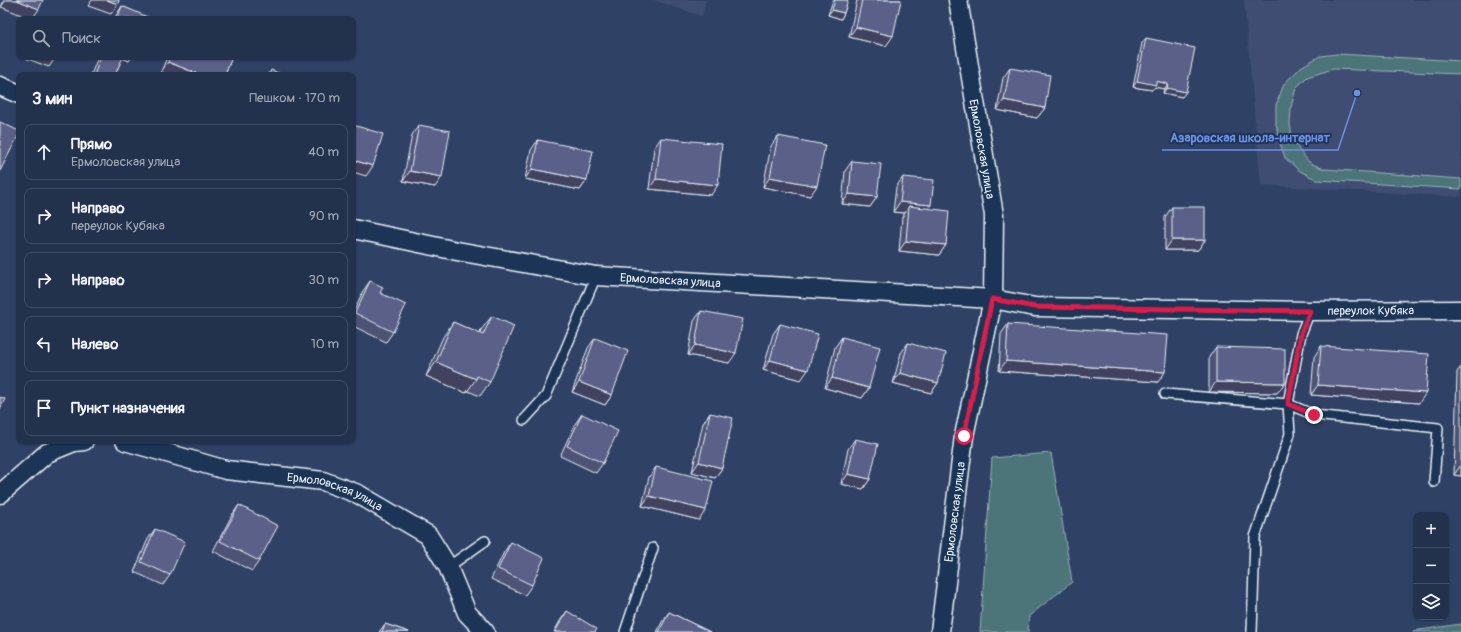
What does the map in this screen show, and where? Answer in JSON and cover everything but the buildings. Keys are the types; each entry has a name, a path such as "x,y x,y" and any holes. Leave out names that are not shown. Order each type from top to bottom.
{"street":[{"name":"Ермоловская улица","path":"940,632 964,436 992,299 994,215 958,0"},
{"path":"0,86 16,93"},
{"name":"Ермоловская улица","path":"356,231 457,251 596,276 992,299"},
{"name":"переулок Кубяка","path":"992,299 1035,307 1310,311 1461,310"},
{"path":"0,494 47,453 69,444"},
{"name":"Ермоловская улица","path":"135,444 226,470 323,481 358,494 428,536 448,567 467,613 485,632"}],"lane":[{"path":"524,420 546,396 596,276"},
{"path":"1252,632 1255,537 1290,434 1288,404 1301,334 1310,311"},
{"path":"1164,394 1288,404 1314,415 1438,428 1434,482"},
{"path":"448,567 485,541"},
{"path":"625,632 653,548"}],"shaded area":[{"path":"653,0 706,0 702,16"},
{"path":"1244,0 1461,0 1461,197 1261,185"}],"green space":[{"path":"1337,54 1461,61 1461,74 1333,69 1307,77 1296,88 1291,107 1290,124 1292,137 1299,150 1310,163 1324,169 1461,179 1461,189 1317,180 1300,171 1285,158 1276,124 1276,105 1284,84 1301,67 1320,56"},
{"path":"1051,453 1072,582 1029,616 1028,632 980,632 992,458"},
{"path":"1461,624 1461,632 1412,632 1413,631"}],"place":[{"name":"Азаровская школа-интернат","path":"1357,93"}],"route":[{"path":"964,436 992,299 1035,307 1310,311 1301,334 1288,404 1314,415"}]}
